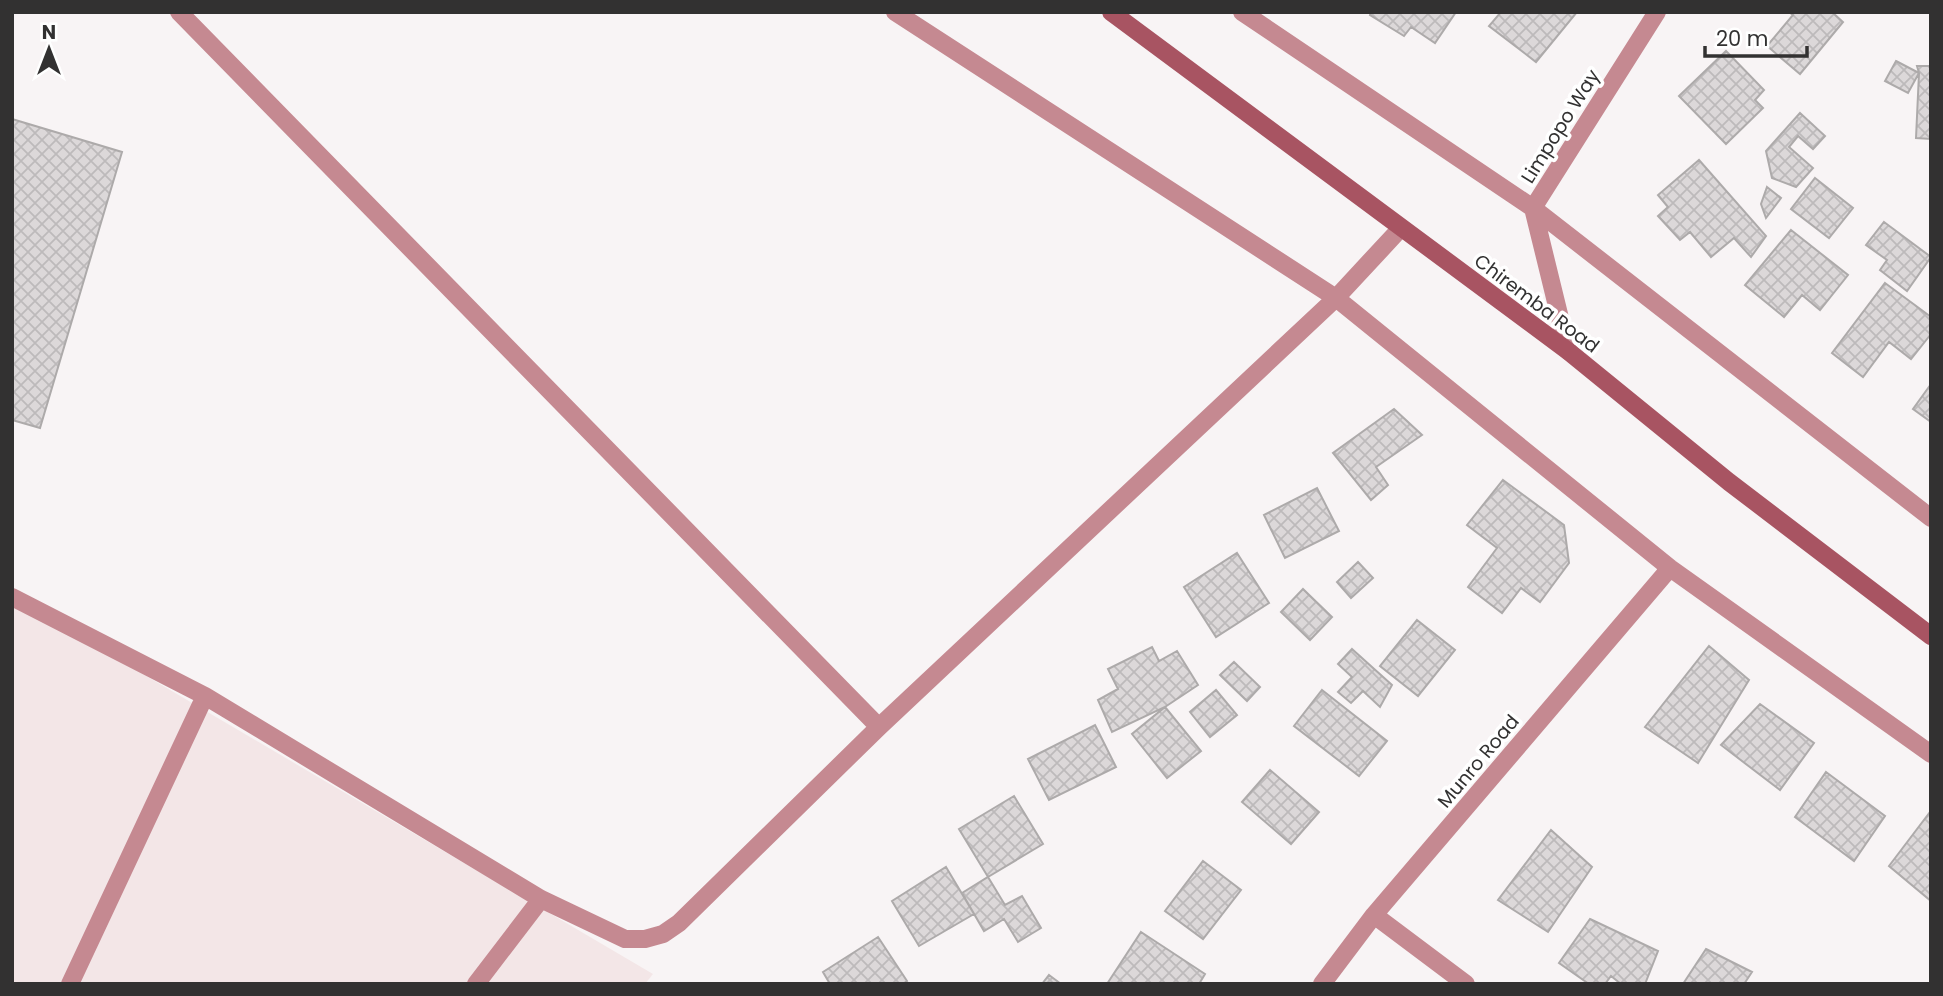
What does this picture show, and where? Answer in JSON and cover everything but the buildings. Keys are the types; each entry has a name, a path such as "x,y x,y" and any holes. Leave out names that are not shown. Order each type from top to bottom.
{"main road":[{"name":"Chiremba Road","path":"1111,12 1400,229 1568,351 1729,481 1931,636"}],"street":[{"path":"179,12 879,727"},
{"path":"895,12 1336,298 1670,568 1931,754"},
{"path":"1242,12 1533,208 1931,517"},
{"name":"Limpopo Way","path":"1568,351 1533,208 1657,12"},
{"path":"12,597 205,696 541,899 625,939 645,939 663,934 678,923 879,727 1336,298 1400,229"},
{"name":"Munro Road","path":"1322,984 1374,915 1670,568"},
{"path":"70,984 205,696"},
{"path":"476,984 541,899"},
{"path":"1374,915 1466,984"}],"shaded area":[{"path":"12,597 653,974 645,984 12,984"}]}
